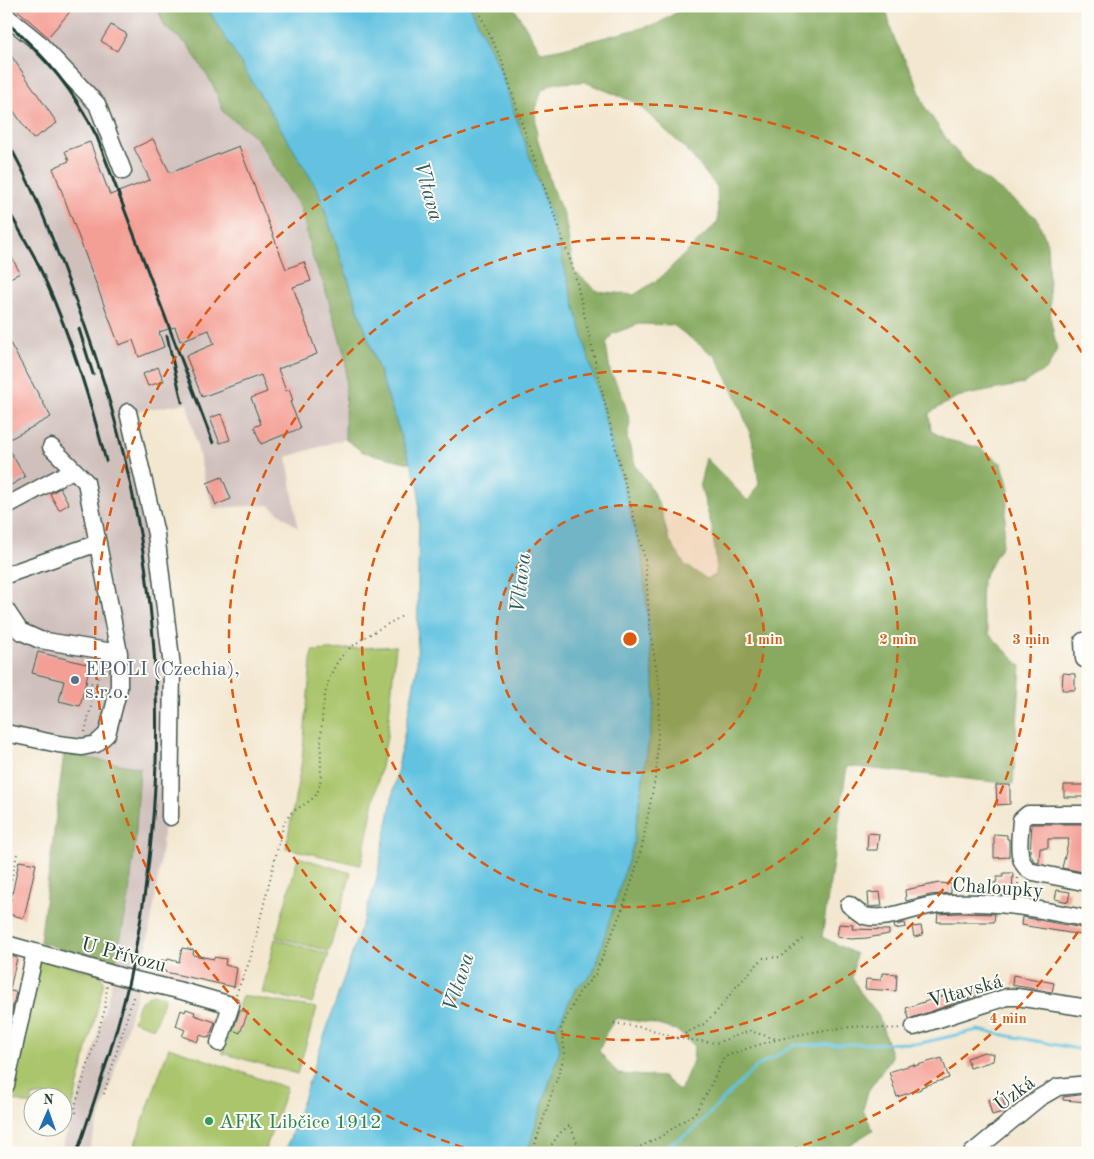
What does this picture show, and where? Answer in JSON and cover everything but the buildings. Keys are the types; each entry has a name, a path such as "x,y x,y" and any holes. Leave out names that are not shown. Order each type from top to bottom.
{"street":[{"path":"6,16 39,43 97,104 123,171"},
{"path":"128,412 156,534 172,666 170,817"},
{"path":"6,733 82,747 96,744 107,734 119,688 112,652 98,543 86,482 51,448"},
{"path":"6,506 73,470"},
{"path":"6,575 98,543"},
{"path":"6,610 20,631 40,640 112,652"},
{"path":"1083,641 1084,659 1088,659"},
{"path":"1088,814 1028,814 1020,820 1022,863 1033,872 1088,883"},
{"name":"Chaloupky","path":"849,905 863,915 878,917 938,904 971,902 1021,906 1088,919"},
{"name":"U Přívozu","path":"6,944 231,1005"},
{"path":"6,1085 36,952"},
{"name":"Vltavská","path":"914,1027 1006,997 1088,1008"},
{"path":"219,1044 231,1005"},
{"name":"Úzká","path":"972,1153 1038,1098 1058,1087 1088,1084"}],"path":[{"path":"476,6 502,61 520,121 574,271 615,446 645,559 650,631 660,690 656,774 642,846 634,875 624,905 595,974 580,991 561,1028 565,1054 532,1153"},
{"path":"231,1005 250,960 284,824 292,812 309,802 317,792 320,781 322,723 329,677 338,661 349,649 363,638 402,616"},
{"path":"82,747 96,684 112,652"},
{"path":"86,682 96,684"},
{"path":"6,904 17,854"},
{"path":"1021,906 1023,899 1018,895 1018,867 1022,863"},
{"path":"675,1038 704,1024 763,958 781,957 802,939"},
{"path":"76,1113 75,1106 105,1009 109,973"},
{"path":"104,1094 134,992 140,980"},
{"path":"614,1023 650,1029 675,1038 716,1043 750,1031 778,1039"},
{"path":"627,1153 660,1137 695,1113 724,1057 751,1046 778,1039 852,1027 890,1030 914,1027"},
{"path":"546,1153 559,1134 570,1125 581,1153"}],"shaded area":[{"path":"6,6 206,6 318,190 383,427 287,457 298,528 269,505 214,508 207,490 187,403 124,413 149,521 167,684 167,769 162,847 154,906 140,981 113,1077 88,1153 60,1153 66,1136 72,1136 72,1117 88,1070 114,975 128,902 135,844 140,768 6,739"}],"green space":[{"path":"160,6 206,6 318,190 410,463 363,452 345,439 346,360 324,285 312,256 301,209 256,137 224,113 213,85 188,45 165,27 159,12"},
{"path":"470,6 513,6 541,52 657,24 687,6 885,6 893,36 916,82 925,107 950,144 972,169 1037,218 1047,243 1051,322 1057,349 1048,368 1023,384 957,397 929,413 931,431 948,440 980,448 1002,464 1009,488 1002,545 982,580 981,609 989,634 1021,666 1013,784 847,766 822,937 856,954 852,978 878,1014 892,1057 868,1091 863,1110 873,1130 836,1153 527,1153 560,1049 556,1029 576,988 593,972 633,845 655,697 642,556 498,65","holes":["585,82 636,103 687,150 717,187 718,222 659,279 634,295 597,291 574,271 565,218 552,188 537,137 535,111 542,90 555,83","639,324 673,325 716,357 737,398 752,439 759,484 748,501 706,458 700,484 712,528 716,558 716,575 707,579 685,565 669,540 660,506 648,483 636,467 627,438 630,422 622,395 610,371 606,344 612,334","616,1018 650,1023 676,1030 694,1045 693,1061 680,1091 663,1077 618,1074 599,1051 606,1033"]},
{"path":"396,646 387,737 361,865 286,848 302,760 312,651"},
{"path":"64,753 140,768 135,844 128,902 115,966 40,942"},
{"path":"298,857 351,873 329,951 276,937"},
{"path":"275,939 329,954 312,1003 262,993"},
{"path":"40,959 100,974 104,982 72,1109 72,1086 22,1086 22,1102 12,1100"},
{"path":"152,994 165,997 154,1028 133,1021 139,1003"},
{"path":"242,996 317,1008 297,1074 222,1053"},
{"name":"AFK Libčice 1912","path":"169,1047 287,1088 264,1153 132,1153"}],"water":[{"name":"Vltava","path":"206,6 470,6 498,65 551,218 642,556 655,698 633,845 593,973 576,988 556,1029 560,1049 527,1153 285,1153 376,882 417,668 419,489 318,190"}],"waterway":[{"path":"654,1153 691,1132 756,1067 796,1045 921,1043 978,1030 1088,1051"}],"railway":[{"path":"6,22 34,48 58,75 79,105 97,137 213,443"},
{"path":"6,140 27,178 44,218 104,382 126,466 143,550 153,634 157,718 154,804 145,889 125,998 106,1065 77,1153"},
{"path":"6,206 34,256 66,331 84,383 106,461"},
{"path":"79,329 93,374"},
{"path":"167,336 182,402"}],"place":[{"name":"EPOLI (Czechia), s.r.o.","path":"75,680"},
{"name":"AFK Libčice 1912","path":"209,1121"}]}
